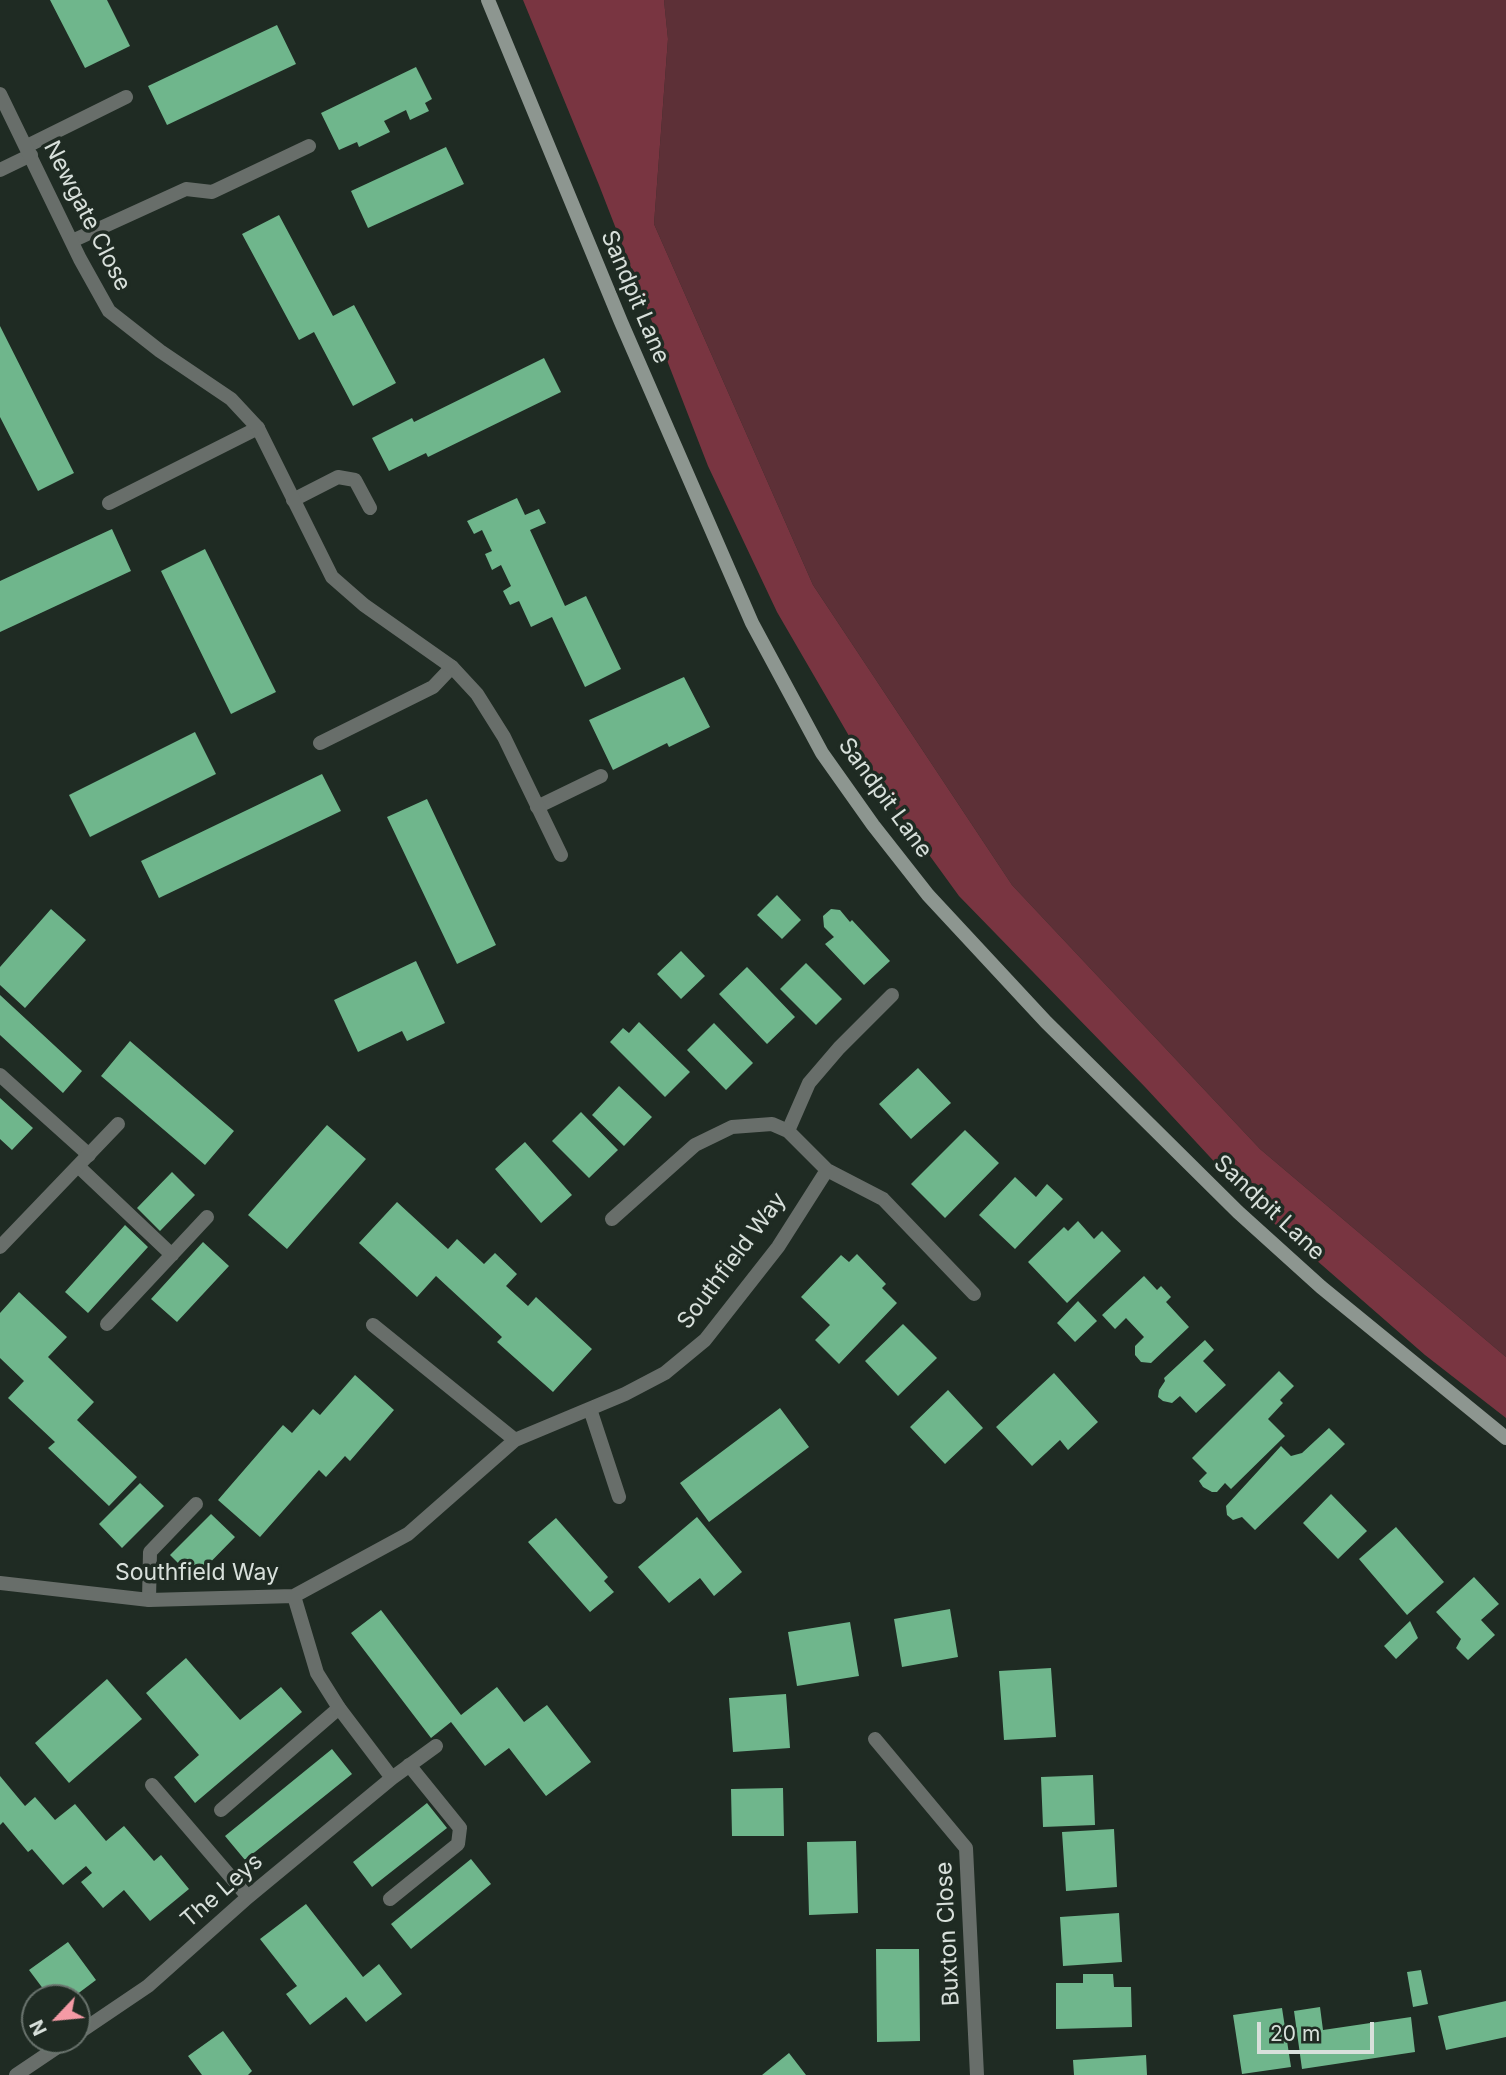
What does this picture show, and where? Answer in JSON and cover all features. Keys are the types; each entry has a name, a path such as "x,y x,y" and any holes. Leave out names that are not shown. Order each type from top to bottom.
{"street":[{"name":"Sandpit Lane","path":"488,0 621,322 752,623 822,753 873,825 929,895 1046,1022 1258,1231 1321,1287 1506,1438"},
{"name":"Newgate Close","path":"0,94 109,312 160,351 231,399 258,428 332,577 364,605 452,667 477,694 504,737 561,855"},
{"path":"0,170 126,97"},
{"path":"72,241 186,189 212,192 309,146"},
{"path":"109,502 258,428"},
{"path":"293,499 338,477 355,480 370,508"},
{"path":"320,743 433,687 452,667"},
{"path":"537,807 601,776"},
{"path":"788,1131 809,1083 839,1048 892,995"},
{"path":"0,1075 89,1155"},
{"path":"0,1247 118,1124"},
{"path":"612,1219 695,1145 732,1127 772,1124 788,1131 827,1170 883,1199 974,1294"},
{"path":"79,1167 172,1255"},
{"name":"Southfield Way","path":"0,1583 149,1600 294,1596 408,1534 515,1440 625,1394 665,1373 705,1340 778,1247 827,1170"},
{"path":"107,1324 207,1217"},
{"path":"373,1325 515,1440"},
{"path":"590,1409 619,1497"},
{"path":"149,1600 150,1552 196,1504"},
{"path":"294,1596 317,1673 339,1708 393,1778"},
{"path":"221,1810 339,1708"},
{"name":"Buxton Close","path":"875,1739 966,1848 977,2075"},
{"name":"The Leys","path":"91,2025 148,1986 248,1897 436,1746"},
{"path":"390,1899 458,1844 460,1828 410,1765"},
{"path":"152,1785 248,1897"},
{"path":"16,2075 47,2054"}],"shaded area":[{"path":"523,0 664,0 668,39 654,224 813,585 1012,885 1260,1149 1506,1357 1506,1418 1425,1355 1260,1211 1145,1087 959,896 874,779 777,612 708,466 599,185"},
{"path":"664,0 1506,0 1506,1357 1260,1149 1012,885 813,585 654,224 668,39"}],"building":[{"path":"50,0 107,0 130,46 85,68"},
{"path":"277,25 296,64 167,125 148,86"},
{"path":"416,67 432,99 425,103 429,111 410,120 406,110 384,121 390,132 359,147 357,142 339,150 321,113"},
{"path":"446,147 464,184 368,228 351,191"},
{"path":"279,215 333,316 354,305 396,383 353,406 314,332 299,340 242,234"},
{"path":"0,326 74,473 38,491 0,417"},
{"path":"544,358 561,392 428,457 426,453 389,471 372,438 412,418 414,422"},
{"path":"517,498 525,515 539,509 546,523 530,530 565,606 586,596 621,669 585,687 552,617 531,627 519,601 510,605 503,591 511,586 501,565 492,570 485,554 492,551 482,530 474,534 467,521"},
{"path":"112,529 131,571 0,632 0,581"},
{"path":"205,549 276,692 231,714 161,571"},
{"path":"684,677 710,727 669,747 667,743 613,770 589,720"},
{"path":"195,732 216,774 90,837 69,795"},
{"path":"322,774 341,811 159,898 141,861"},
{"path":"427,799 496,945 457,964 387,817"},
{"path":"777,895 801,920 782,939 757,915"},
{"path":"51,909 86,940 25,1008 0,985 0,967"},
{"path":"831,909 840,910 850,922 852,920 890,961 864,985 825,944 834,937 824,927 823,916"},
{"path":"681,951 705,976 681,999 657,974"},
{"path":"416,961 445,1023 407,1041 402,1031 358,1052 334,1000"},
{"path":"806,963 842,999 816,1025 780,989"},
{"path":"747,967 795,1017 767,1044 719,994"},
{"path":"0,995 82,1071 63,1093 0,1035"},
{"path":"639,1022 690,1072 665,1097 610,1042 623,1028 629,1033"},
{"path":"714,1023 753,1063 726,1090 687,1050"},
{"path":"130,1041 234,1131 205,1165 101,1076"},
{"path":"918,1068 951,1103 911,1139 879,1104"},
{"path":"619,1086 652,1117 624,1146 592,1115"},
{"path":"0,1098 33,1128 12,1150 0,1139"},
{"path":"581,1112 618,1150 589,1178 552,1141"},
{"path":"327,1125 366,1159 287,1249 248,1215"},
{"path":"965,1130 999,1163 945,1218 911,1184"},
{"path":"525,1142 572,1195 541,1223 495,1169"},
{"path":"172,1172 195,1195 160,1231 137,1208"},
{"path":"1015,1177 1036,1197 1047,1184 1063,1199 1015,1249 979,1215"},
{"path":"397,1202 448,1249 457,1239 484,1264 495,1253 517,1274 506,1286 528,1306 536,1297 592,1349 553,1392 497,1342 502,1337 436,1276 417,1297 359,1243"},
{"path":"1078,1221 1094,1239 1102,1231 1121,1251 1067,1303 1028,1262 1064,1227 1068,1231"},
{"path":"125,1225 148,1247 88,1313 65,1292"},
{"path":"203,1242 229,1266 177,1322 151,1299"},
{"path":"857,1254 886,1284 882,1288 897,1303 839,1364 815,1340 830,1325 801,1297 841,1255 849,1262"},
{"path":"1144,1276 1157,1290 1161,1286 1171,1297 1166,1302 1189,1327 1151,1363 1141,1362 1135,1355 1135,1346 1144,1337 1126,1318 1115,1329 1102,1315"},
{"path":"19,1292 67,1337 48,1357 94,1402 77,1420 137,1477 109,1506 48,1448 55,1442 8,1398 24,1381 0,1358 0,1313"},
{"path":"1078,1301 1097,1321 1075,1342 1057,1323"},
{"path":"903,1324 937,1358 898,1396 865,1361"},
{"path":"1205,1340 1214,1350 1203,1361 1226,1385 1196,1413 1180,1396 1172,1403 1163,1401 1158,1397 1164,1378"},
{"path":"1279,1371 1294,1386 1280,1400 1283,1403 1268,1419 1285,1436 1231,1489 1225,1483 1217,1492 1203,1487 1199,1481 1207,1473 1192,1458"},
{"path":"1054,1373 1098,1422 1068,1450 1060,1440 1032,1466 996,1427"},
{"path":"355,1375 394,1410 350,1461 345,1456 326,1477 319,1470 260,1537 218,1500 283,1425 292,1433 313,1409 320,1415"},
{"path":"948,1390 983,1428 945,1464 910,1427"},
{"path":"780,1408 809,1447 709,1522 680,1483"},
{"path":"1329,1428 1345,1444 1255,1530 1242,1517 1233,1520 1227,1515 1226,1506 1281,1446 1291,1456 1302,1453"},
{"path":"140,1483 164,1506 122,1548 99,1524"},
{"path":"1331,1494 1367,1531 1338,1559 1303,1523"},
{"path":"211,1514 235,1537 194,1579 170,1555"},
{"path":"697,1517 742,1572 714,1596 700,1578 669,1603 638,1567"},
{"path":"556,1518 608,1577 604,1581 614,1592 590,1612 528,1542"},
{"path":"1396,1527 1444,1582 1407,1615 1359,1559"},
{"path":"1474,1577 1499,1604 1481,1620 1495,1635 1468,1660 1456,1648 1461,1639 1436,1612"},
{"path":"950,1609 958,1657 902,1667 894,1619"},
{"path":"381,1610 461,1715 497,1687 524,1722 547,1705 591,1762 546,1796 509,1748 485,1766 451,1722 431,1738 351,1633"},
{"path":"1410,1621 1418,1638 1396,1659 1384,1646"},
{"path":"850,1622 859,1676 797,1686 788,1632"},
{"path":"186,1658 240,1720 281,1687 302,1712 195,1803 174,1777 199,1755 146,1693"},
{"path":"1051,1668 1056,1737 1004,1740 999,1671"},
{"path":"107,1679 142,1719 69,1783 35,1743"},
{"path":"786,1694 790,1748 733,1752 729,1698"},
{"path":"332,1749 352,1774 245,1860 225,1836"},
{"path":"1093,1775 1095,1825 1043,1827 1041,1777"},
{"path":"0,1776 25,1806 35,1797 55,1820 75,1804 106,1841 124,1826 154,1861 161,1855 189,1889 150,1921 124,1890 103,1908 81,1882 92,1873 86,1866 63,1885 32,1849 28,1852 3,1822 0,1825"},
{"path":"783,1788 784,1836 732,1836 731,1789"},
{"path":"427,1803 447,1828 372,1887 353,1862"},
{"path":"1114,1829 1117,1887 1066,1891 1062,1832"},
{"path":"856,1841 858,1913 809,1915 807,1842"},
{"path":"471,1859 491,1884 411,1949 391,1924"},
{"path":"306,1904 363,1977 379,1964 402,1994 366,2022 346,1997 310,2025 286,1994 297,1986 260,1939"},
{"path":"1119,1913 1122,1962 1063,1966 1060,1917"},
{"path":"68,1942 96,1980 91,1984 40,1984 29,1970"},
{"path":"876,1949 919,1949 920,2041 877,2042"},
{"path":"1421,1970 1428,2004 1413,2007 1407,1972"},
{"path":"1083,1974 1113,1974 1114,1987 1131,1987 1132,2027 1056,2029 1056,1983 1083,1983"},
{"path":"1506,2001 1506,2037 1446,2050 1438,2016"},
{"path":"1320,2007 1323,2030 1411,2017 1415,2052 1302,2069 1294,2011"},
{"path":"1282,2008 1291,2067 1242,2074 1233,2015"},
{"path":"223,2031 252,2071 248,2075 202,2075 188,2056"},
{"path":"789,2053 806,2075 762,2075"},
{"path":"1146,2055 1147,2075 1074,2075 1073,2060"}]}
